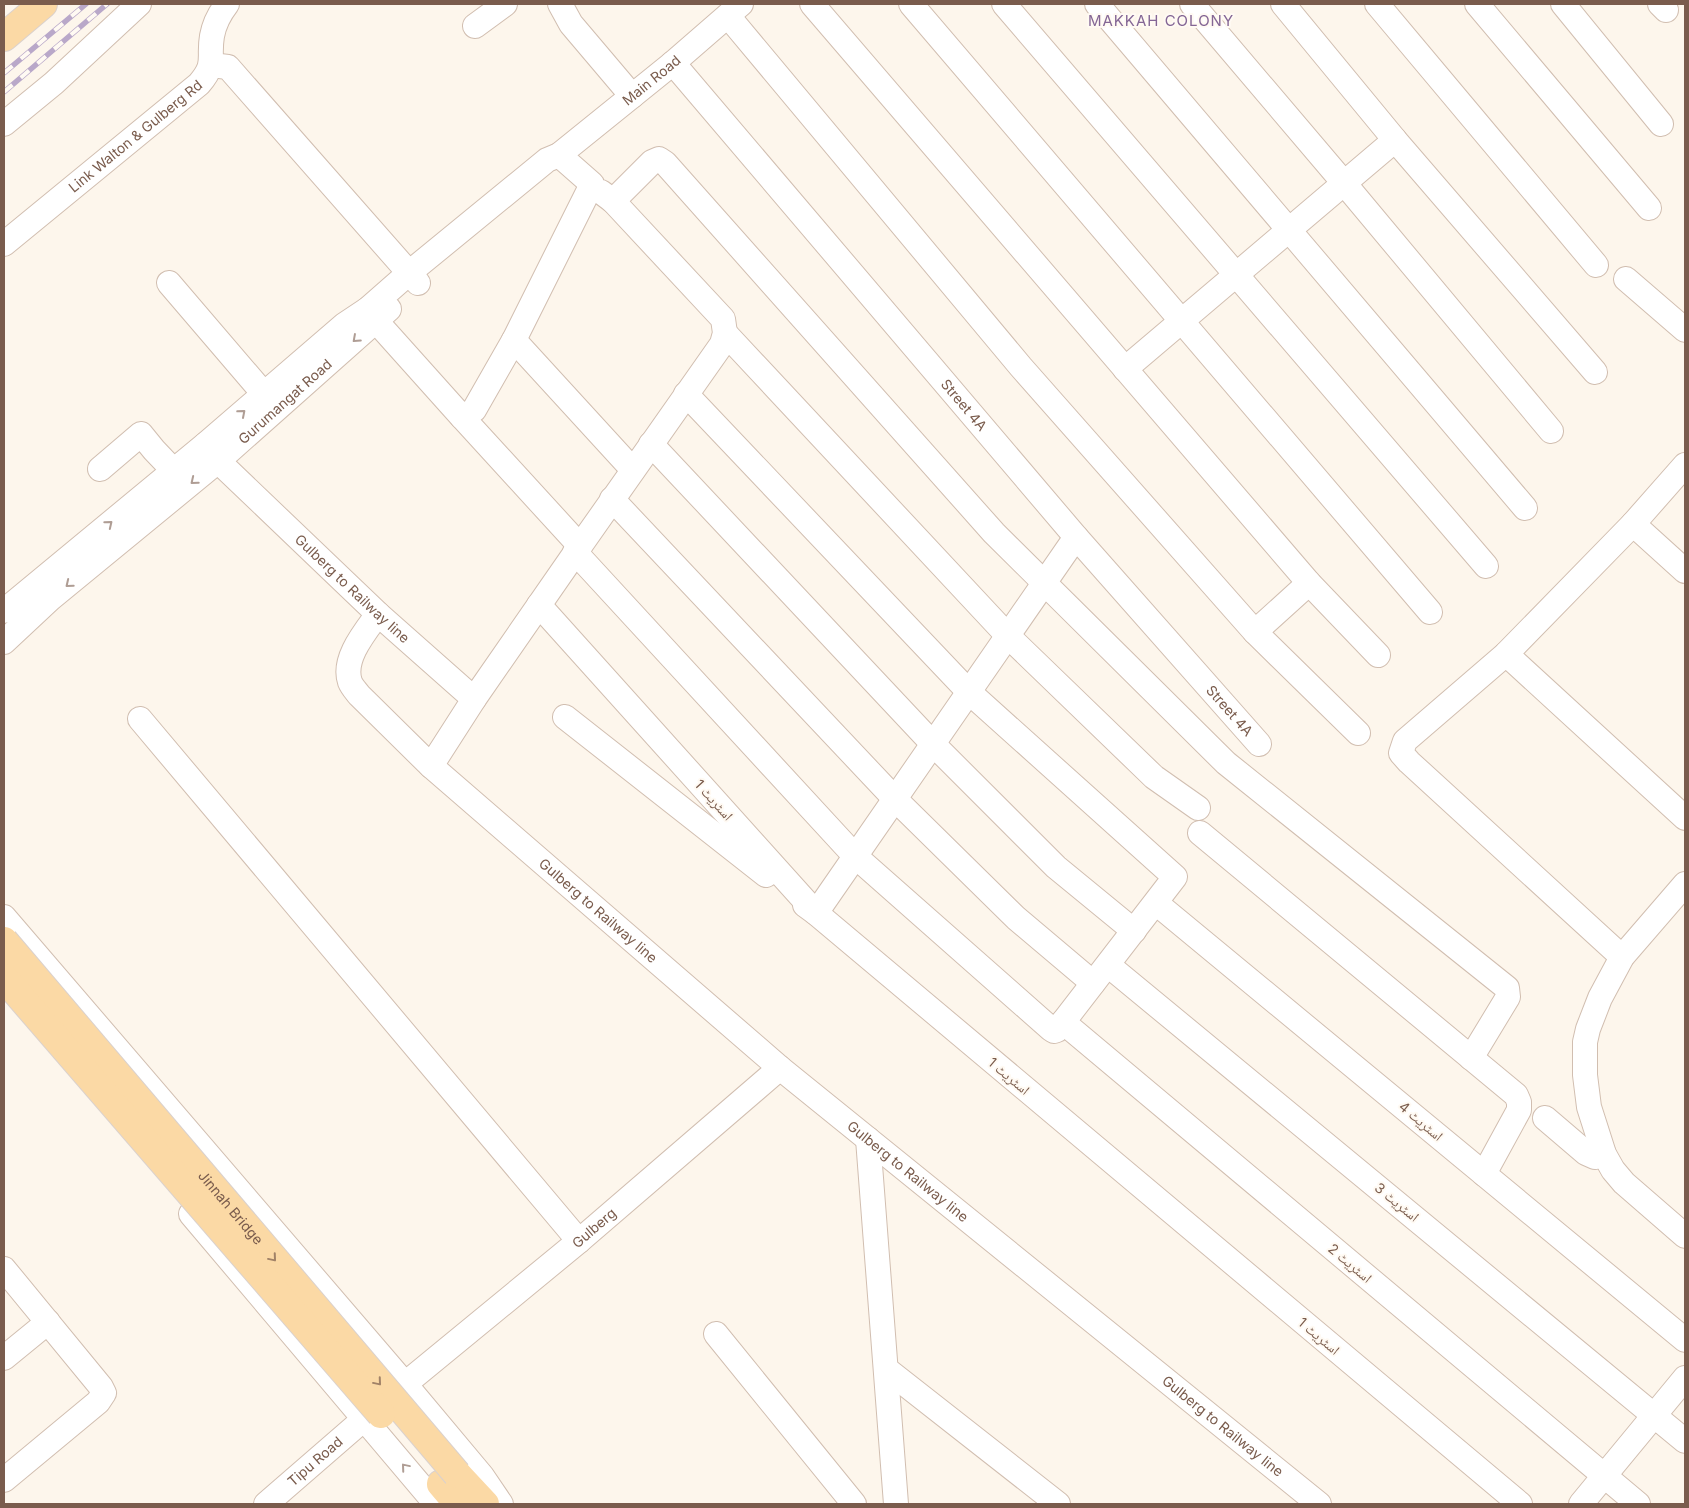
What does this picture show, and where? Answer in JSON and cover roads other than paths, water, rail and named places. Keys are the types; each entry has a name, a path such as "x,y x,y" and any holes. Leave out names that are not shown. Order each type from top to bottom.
{"main road":[{"path":"4,37 43,4"},
{"name":"Jinnah Bridge","path":"4,941 448,1492"},
{"name":"Jinnah Bridge","path":"4,978 448,1492"},
{"path":"448,1492 485,1504"}],"street":[{"path":"4,124 54,82 139,4"},
{"name":"Link Walton & Gulberg Rd","path":"4,244 200,84 211,65 212,37 215,24 227,4"},
{"path":"475,26 505,4"},
{"path":"560,4 571,24 632,96"},
{"path":"812,4 1309,583 1378,655"},
{"path":"911,4 1430,612"},
{"path":"1004,4 1486,566"},
{"path":"1097,4 1525,508"},
{"path":"1192,4 1551,431"},
{"path":"1283,4 1395,140 1595,372"},
{"path":"1377,4 1596,264"},
{"path":"1477,4 1649,208"},
{"path":"1563,4 1662,124"},
{"path":"735,10 1021,368 1255,632 1358,733"},
{"name":"Main Road","path":"372,315 546,160 559,155 735,10"},
{"name":"Street 4A","path":"672,63 1076,537 1259,744"},
{"path":"211,65 228,67 414,278"},
{"path":"1125,369 1395,140"},
{"path":"431,766 474,699 722,344 724,333 723,319 613,201 559,155"},
{"path":"613,201 652,162 659,159 665,163 994,533 1226,763 1507,988 1508,997 1471,1058"},
{"path":"462,417 474,410 514,340 592,184"},
{"path":"1626,279 1685,330"},
{"path":"169,283 264,394"},
{"path":"4,611 174,471 212,453 264,394 344,324 372,315 578,549 855,856 1051,1029 1057,1030 1175,877 969,692 686,394"},
{"name":"Gurumangat Road","path":"4,642 212,453 372,315"},
{"path":"724,333 1008,636 1154,776 1198,808"},
{"path":"514,340 633,470"},
{"path":"100,470 141,434 174,471"},
{"path":"651,444 933,744 1056,867 1134,931"},
{"name":"Gulberg to Railway line","path":"212,453 378,614 474,699"},
{"path":"1622,957 1416,769 1401,752 1405,741 1506,654 1633,524 1685,465"},
{"path":"612,499 895,799 1016,918 1093,983"},
{"path":"1633,524 1685,572"},
{"path":"565,717 816,913 1076,537"},
{"path":"1255,632 1309,583"},
{"name":"اسٹریٹ 1","path":"539,605 816,913 1520,1504"},
{"name":"Gulberg to Railway line","path":"378,614 350,659 348,672 351,684 359,695 431,766 780,1068 1319,1504"},
{"path":"1506,654 1685,818"},
{"path":"140,719 578,1240"},
{"path":"1200,833 1516,1095 1519,1102 1519,1110 1484,1174"},
{"path":"1685,884 1622,957 1600,998 1584,1042 1585,1075 1589,1107 1604,1154 1613,1170 1624,1183 1685,1236"},
{"name":"اسٹریٹ 4","path":"1156,903 1685,1340"},
{"path":"4,917 405,1384 482,1476 501,1504"},
{"name":"اسٹریٹ 3","path":"1108,965 1685,1440"},
{"path":"4,994 364,1419 448,1492"},
{"name":"اسٹریٹ 2","path":"1063,1022 1638,1504"},
{"name":"Gulberg","path":"405,1384 780,1068"},
{"path":"1545,1118 1586,1153 1595,1157 1604,1154"},
{"path":"868,1139 896,1504"},
{"path":"4,1269 104,1393 98,1402 4,1480"},
{"path":"4,1358 48,1322"},
{"path":"716,1334 854,1504"},
{"path":"886,1369 1058,1504"},
{"path":"1581,1504 1685,1378"},
{"name":"Tipu Road","path":"266,1504 364,1419"}],"railway":[{"path":"4,73 86,4"},
{"path":"4,92 107,4"}],"district":[{"name":"MAKKAH COLONY","path":"1161,21"}]}
